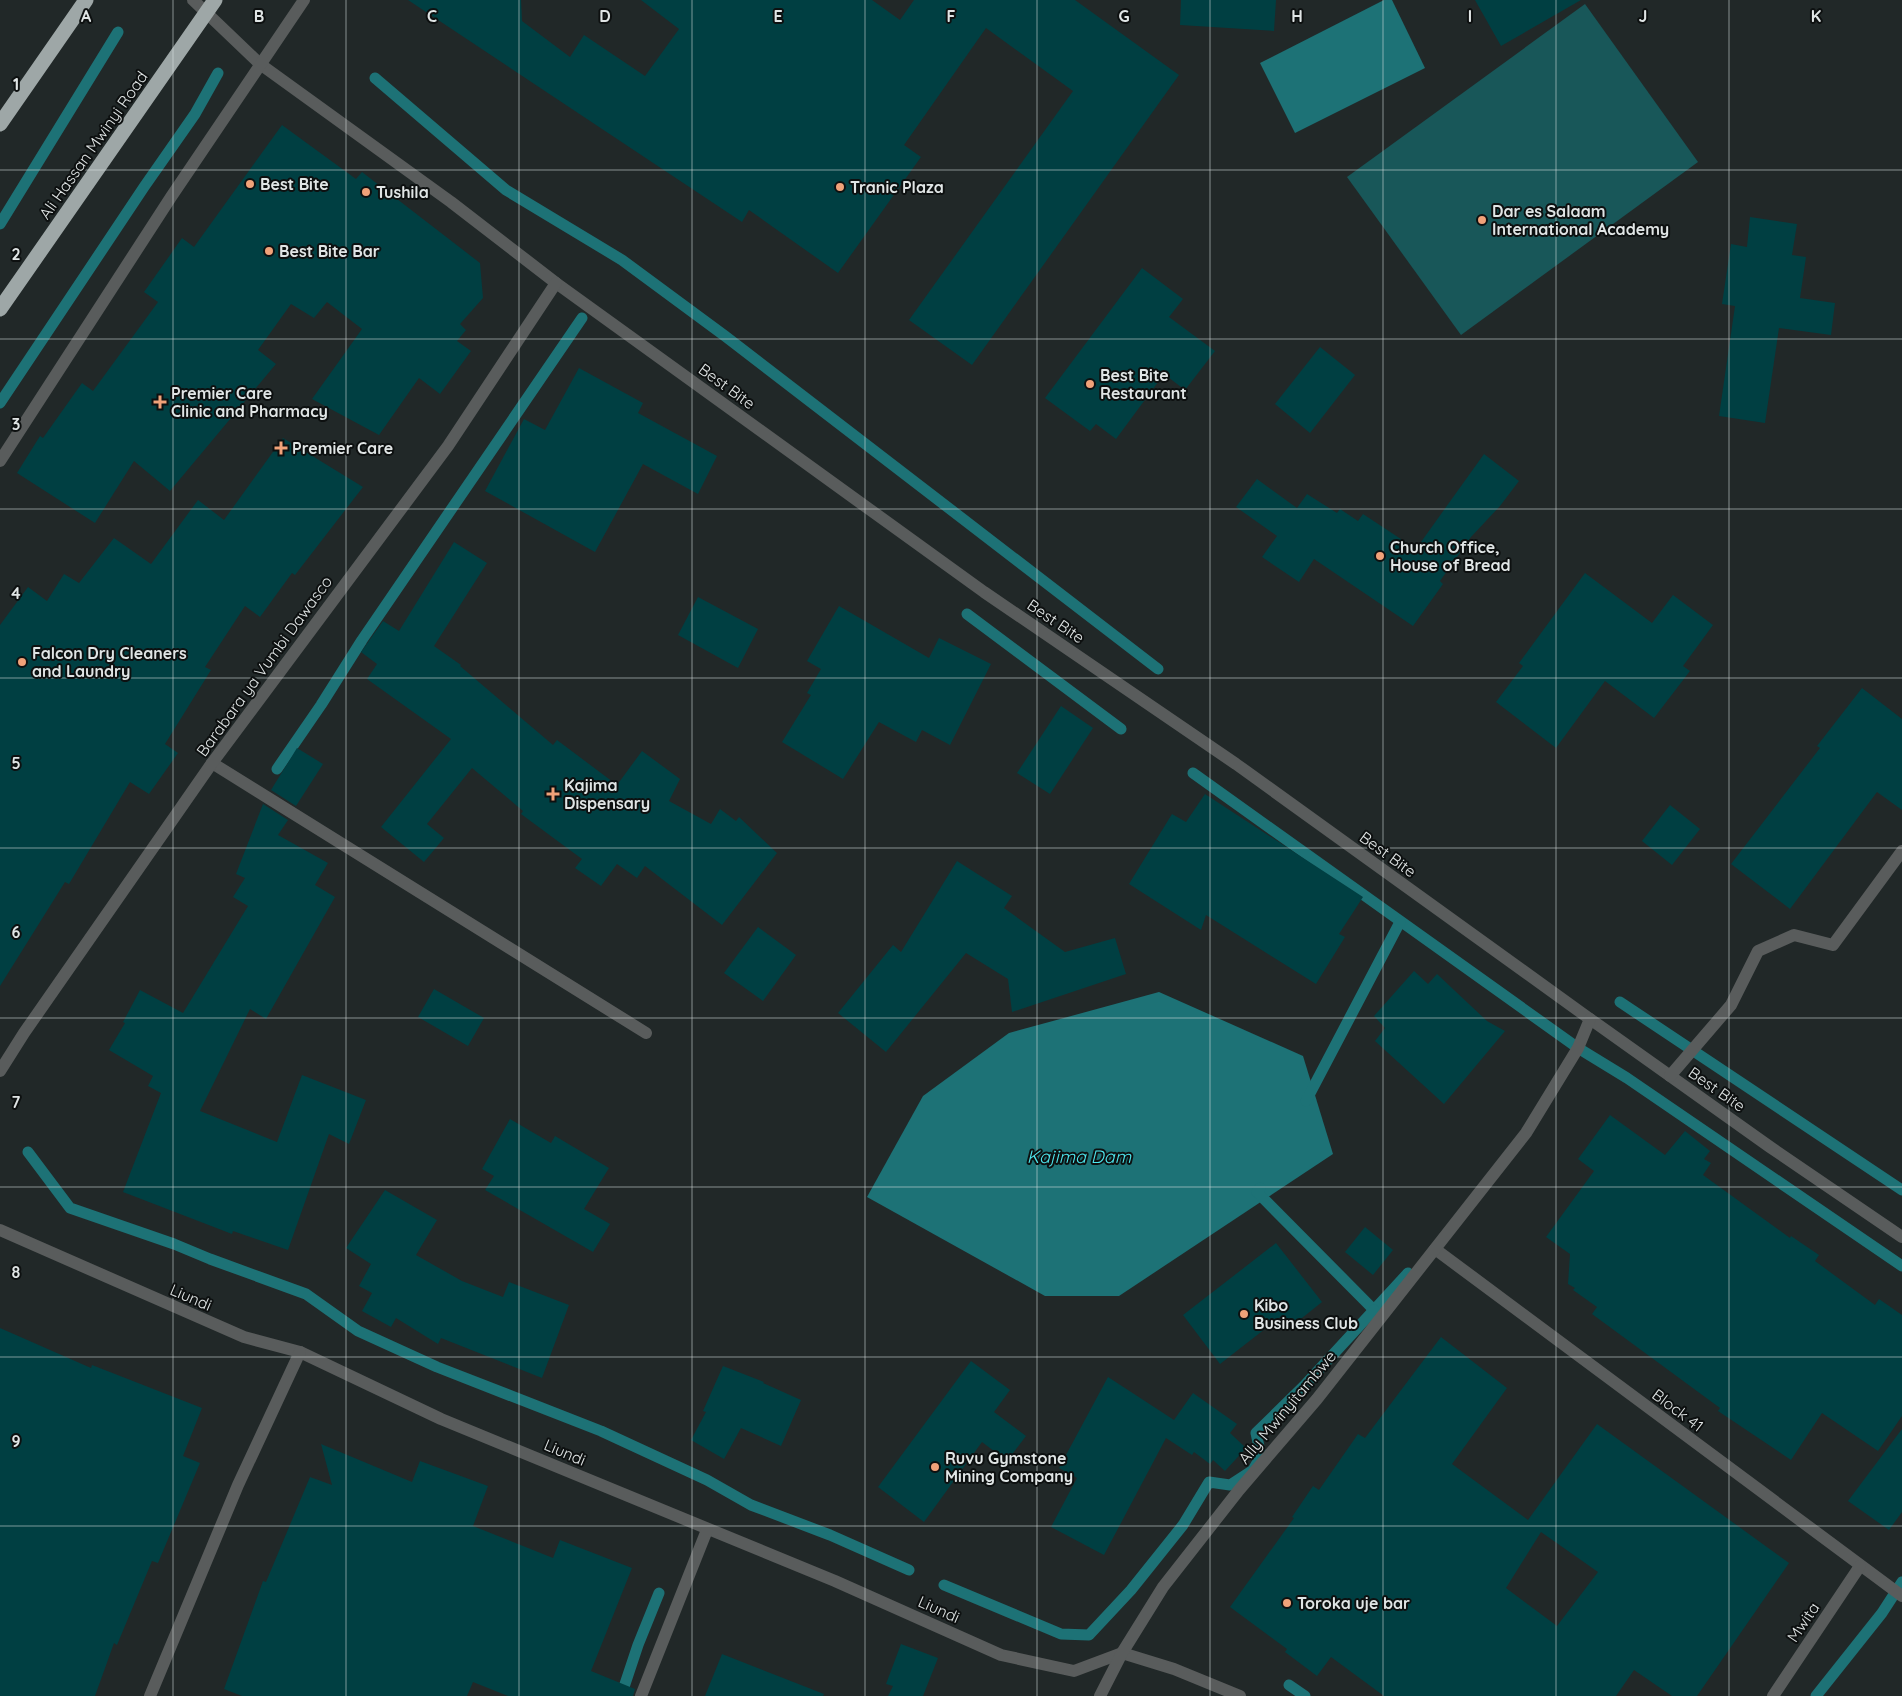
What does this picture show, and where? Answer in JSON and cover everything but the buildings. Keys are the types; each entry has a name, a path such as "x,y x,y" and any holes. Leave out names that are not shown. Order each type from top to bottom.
{"highway":[{"path":"0,124 86,0"},
{"name":"Ali Hassan Mwinyi Road","path":"0,309 211,6"}],"street":[{"name":"Best Bite","path":"193,0 211,6 260,64 451,202 556,283 984,592 1236,764 1670,1076 1902,1237"},
{"path":"0,461 71,350 304,0"},
{"name":"Barabara ya Vumbi Dawasco","path":"0,1071 212,763 448,446 556,283"},
{"path":"212,763 646,1033"},
{"path":"1670,1076 1732,1005 1758,951 1794,935 1833,945 1902,851"},
{"name":"Ally Mwinyitambwe","path":"1100,1696 1122,1653 1175,1572 1239,1490 1317,1399 1526,1132 1578,1048 1590,1019"},
{"name":"Liundi","path":"0,1230 244,1337 300,1352 441,1419 707,1530 835,1581 1001,1655 1074,1671 1122,1653"},
{"name":"Block 41","path":"1435,1249 1902,1596"},
{"path":"150,1696 238,1485 300,1352"},
{"path":"641,1696 707,1530"},
{"name":"Mwita","path":"1774,1696 1860,1566"},
{"path":"1122,1653 1174,1669 1240,1696"}],"shaded area":[{"path":"1585,4 1698,162 1461,335 1347,177"}],"water":[{"path":"1384,0 1392,0 1425,68 1295,133 1260,63"},
{"name":"Kajima Dam","path":"1159,992 1303,1056 1333,1154 1119,1296 1045,1296 867,1197 923,1096 1009,1033"}],"waterway":[{"path":"0,224 118,32"},
{"path":"0,403 195,114 218,73"},
{"path":"375,78 506,190 622,260 725,336 1158,669"},
{"path":"277,769 321,705 362,640 582,318"},
{"path":"967,614 1121,729"},
{"path":"1193,773 1578,1048 1627,1078 1902,1266"},
{"path":"1306,1101 1400,922"},
{"path":"1620,1002 1902,1190"},
{"path":"28,1152 70,1208 174,1244 306,1294 358,1331 437,1367 601,1431 707,1480 751,1505 830,1535 909,1570"},
{"path":"1260,1188 1257,1192 1374,1310 1408,1273"},
{"path":"944,1585 1061,1634 1089,1635 1131,1590 1183,1525 1209,1482 1230,1485 1253,1470 1261,1456 1256,1433 1304,1386 1374,1310"},
{"path":"1816,1696 1882,1613 1902,1582"},
{"path":"621,1696 638,1645 659,1593"},
{"path":"1289,1685 1305,1696"}],"place":[{"name":"Best Bite","path":"250,184"},
{"name":"Tranic Plaza","path":"840,187"},
{"name":"Tushila","path":"366,192"},
{"name":"Dar es Salaam International Academy","path":"1482,220"},
{"name":"Best Bite Bar","path":"269,251"},
{"name":"Best Bite Restaurant","path":"1090,384"},
{"name":"Premier Care Clinic and Pharmacy","path":"160,402"},
{"name":"Premier Care","path":"281,448"},
{"name":"Church Office, House of Bread","path":"1380,556"},
{"name":"Falcon Dry Cleaners and Laundry","path":"22,662"},
{"name":"Kajima Dispensary","path":"553,794"},
{"name":"Kibo Business Club","path":"1244,1314"},
{"name":"Ruvu Gymstone Mining Company","path":"935,1467"},
{"name":"Toroka uje bar","path":"1287,1603"}]}
